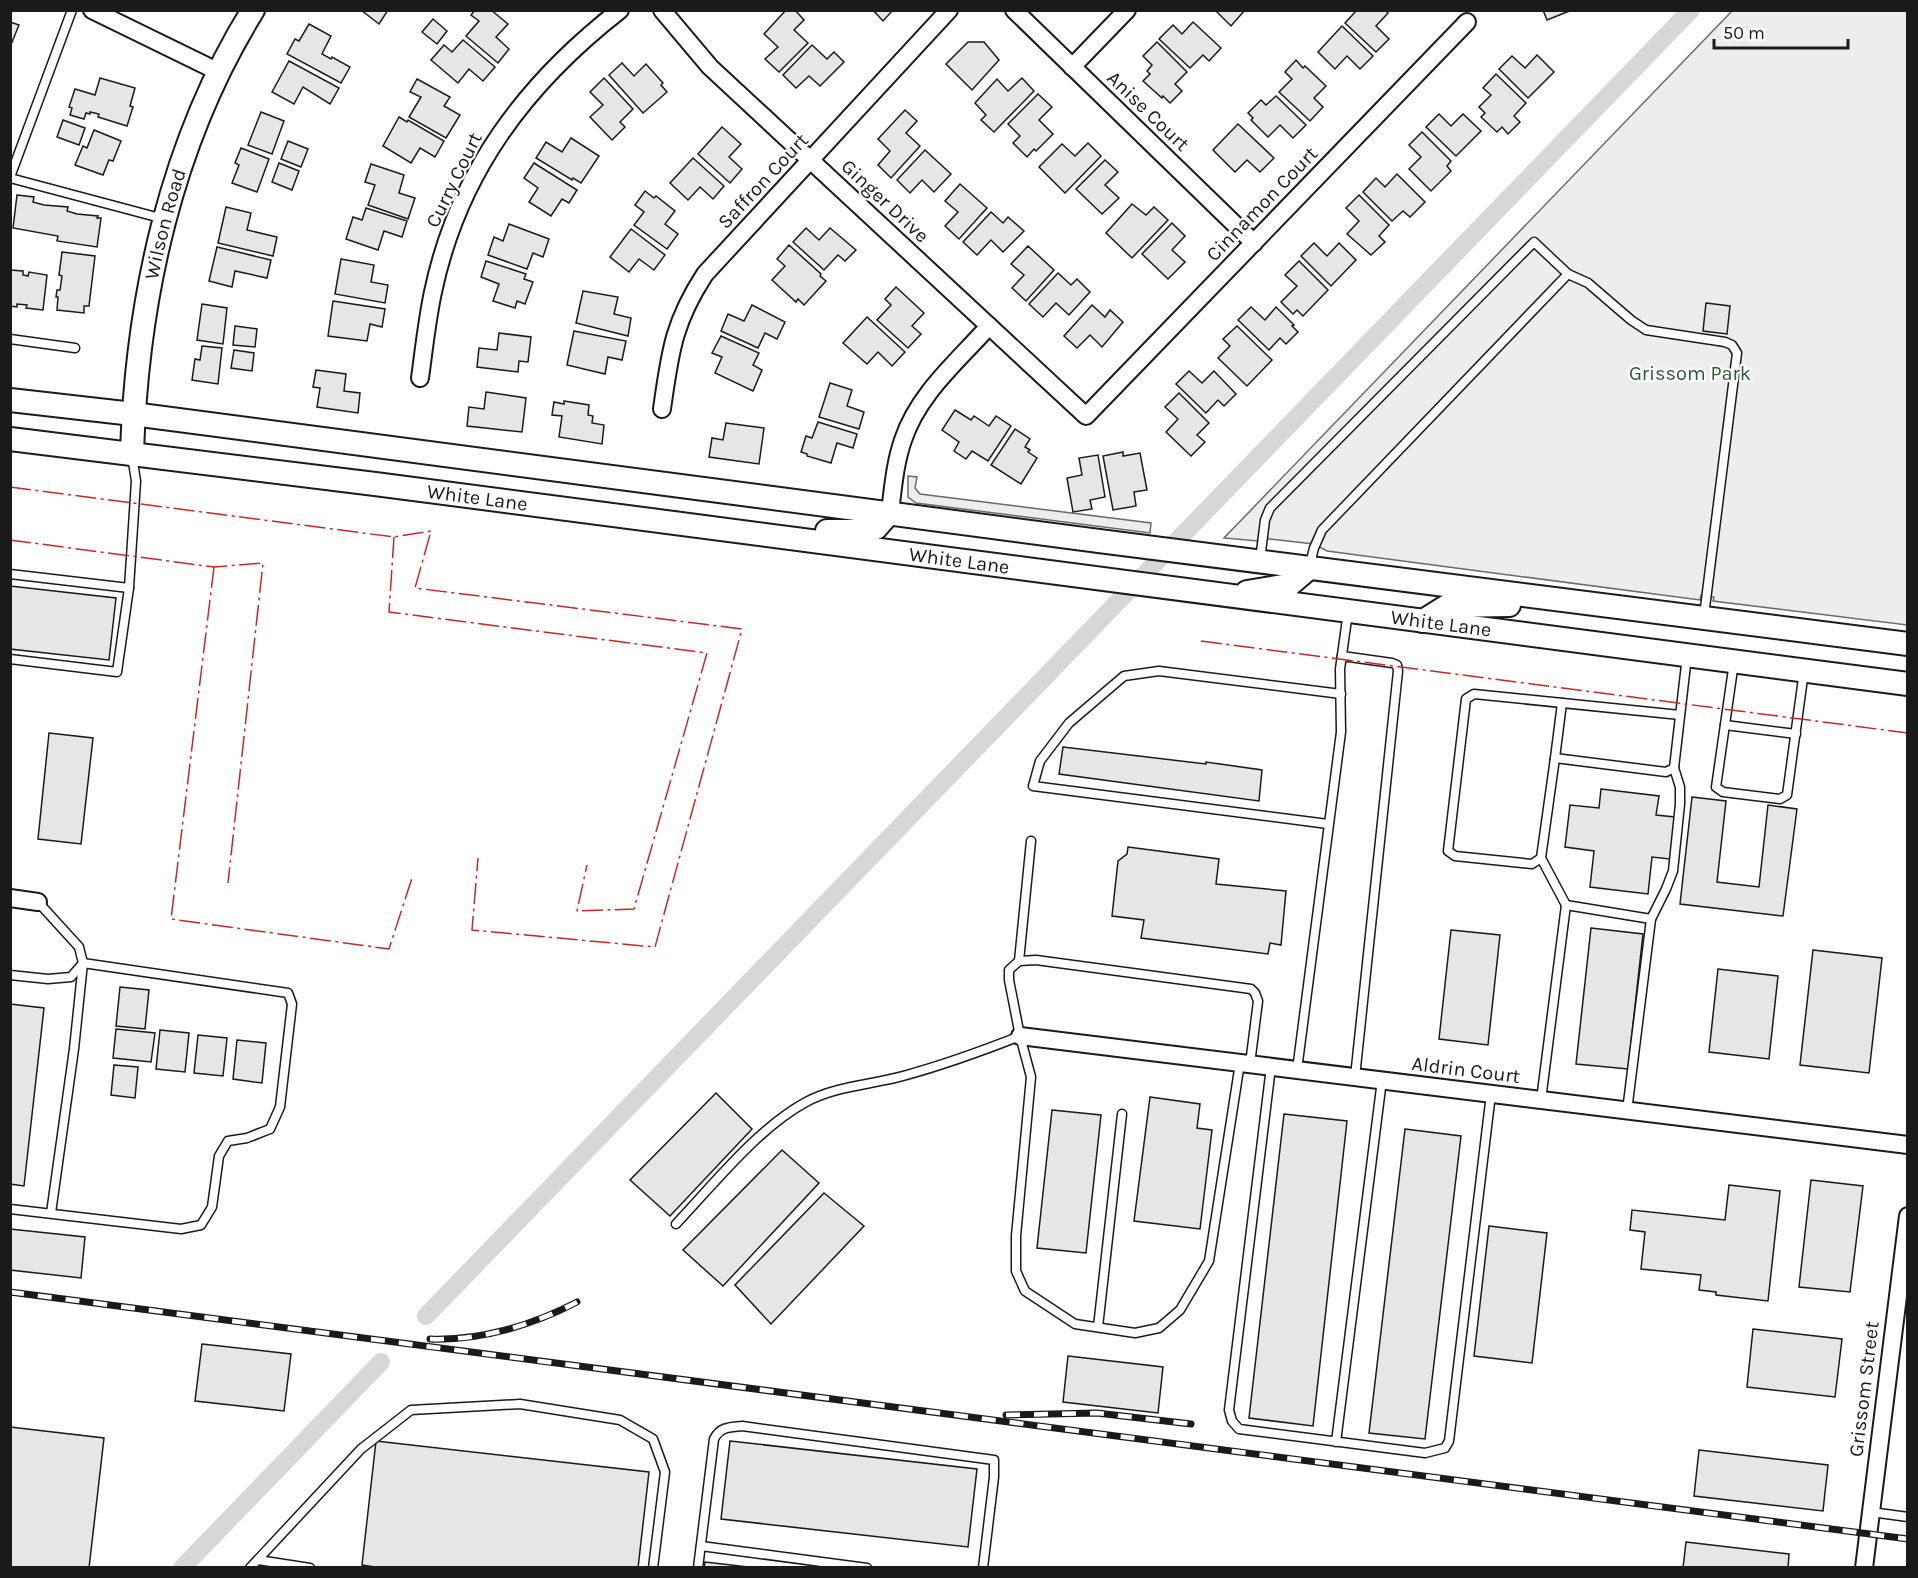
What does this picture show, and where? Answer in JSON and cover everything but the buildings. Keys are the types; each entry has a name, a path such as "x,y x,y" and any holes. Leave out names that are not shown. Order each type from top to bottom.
{"main road":[{"name":"Wilson Road","path":"132,452 133,414 146,308 156,252 194,130 219,72 253,10"},
{"name":"White Lane","path":"10,400 1908,644"},
{"name":"White Lane","path":"10,439 132,452 1908,684"},
{"path":"727,530 866,531 876,528 890,512"},
{"path":"1217,595 1289,585 1309,568"},
{"path":"1423,621 1447,606 1598,605"}],"street":[{"path":"92,10 219,72"},
{"name":"Curry Court","path":"420,378 433,292 443,252 460,206 478,170 504,128 535,88 585,37 620,10"},
{"name":"Ginger Drive","path":"662,10 710,67 1086,416"},
{"name":"Saffron Court","path":"662,409 670,351 678,324 705,274 949,10"},
{"name":"Anise Court","path":"1014,10 1254,243"},
{"path":"1072,67 1127,10"},
{"name":"Cinnamon Court","path":"1086,416 1467,22"},
{"path":"890,512 903,439 915,413 928,394 989,327"},
{"path":"10,898 38,902"},
{"name":"Aldrin Court","path":"1020,1036 1908,1145"},
{"name":"Grissom Street","path":"1864,1568 1908,1216"}],"lane":[{"path":"72,10 10,178 165,220"},
{"path":"1260,562 1270,508 1534,242 1568,274 1588,283 1646,330 1725,342 1732,345 1737,353 1704,618"},
{"path":"1309,568 1322,530 1568,274"},
{"path":"10,339 75,348"},
{"path":"10,659 117,672 129,588 136,481 132,452"},
{"path":"10,574 129,588"},
{"path":"1297,1070 1341,732 1342,656 1348,612"},
{"path":"1627,1111 1651,919 1672,871 1680,804 1680,787 1674,768 1687,655"},
{"path":"1342,656 1392,663 1397,665 1398,671 1355,1077"},
{"path":"1734,662 1716,787 1723,792 1780,800 1787,795 1804,671"},
{"path":"1328,824 1033,786 1040,760 1070,723 1124,676 1159,671 1341,694"},
{"path":"1541,858 1532,864 1455,856 1448,851 1466,699 1474,694 1680,715"},
{"path":"1542,1100 1566,905 1541,858 1562,703"},
{"path":"1725,725 1796,734"},
{"path":"1555,758 1666,772 1674,768"},
{"path":"1019,961 1030,840"},
{"path":"38,902 79,946 83,963 74,1049 51,1213"},
{"path":"1566,905 1651,919"},
{"path":"1036,960 1251,989 1255,993 1258,1001 1209,1261 1179,1310 1159,1328 1135,1333 1075,1324 1025,1291 1016,1271 1016,1236 1031,1077 1020,1036 1009,980 1009,970 1019,961 1036,960"},
{"path":"10,975 48,979 72,977 83,963"},
{"path":"10,1209 181,1229 201,1225 212,1207 219,1156 228,1141 247,1138 270,1129 280,1107 292,1004 288,993 83,963"},
{"path":"676,1224 759,1137 805,1103 836,1089 901,1077 970,1056 1020,1036"},
{"path":"1271,1067 1229,1410 1232,1421 1239,1429 1425,1453 1445,1448 1449,1441 1491,1094"},
{"path":"1336,1442 1382,1080"},
{"path":"1098,1327 1122,1114"},
{"path":"250,1568 361,1449 411,1410 520,1404 620,1420 653,1439 665,1472 653,1568"},
{"path":"698,1568 714,1440 720,1430 742,1426 994,1460 995,1471 983,1568"},
{"path":"1870,1512 1908,1517"},
{"path":"701,1545 810,1564 867,1568"},
{"path":"258,1560 310,1568"}],"shaded area":[{"name":"Grissom Park","path":"1732,11 1907,11 1907,625 1713,601 1714,597 1701,595 1700,600 1327,551 1314,544 1262,538 1258,541 1224,538"},
{"path":"908,476 917,477 915,488 920,494 1151,523 1150,533 916,503 908,497"}],"waterway":[{"path":"426,1316 1691,10"},
{"path":"182,1568 381,1362"}],"railway":[{"path":"10,1292 1908,1539"},
{"path":"430,1339 468,1337 506,1330 542,1318 577,1302"},
{"path":"1006,1415 1097,1413 1191,1424"}],"power":[{"path":"10,487 394,537 431,531 415,588 742,629 655,947 472,930 478,858"},
{"path":"394,537 389,612 707,653 634,909 577,911 587,865"},
{"path":"10,540 214,567 263,563 228,883"},
{"path":"214,567 171,919 389,949 412,878"},
{"path":"1201,641 1908,733"}]}
